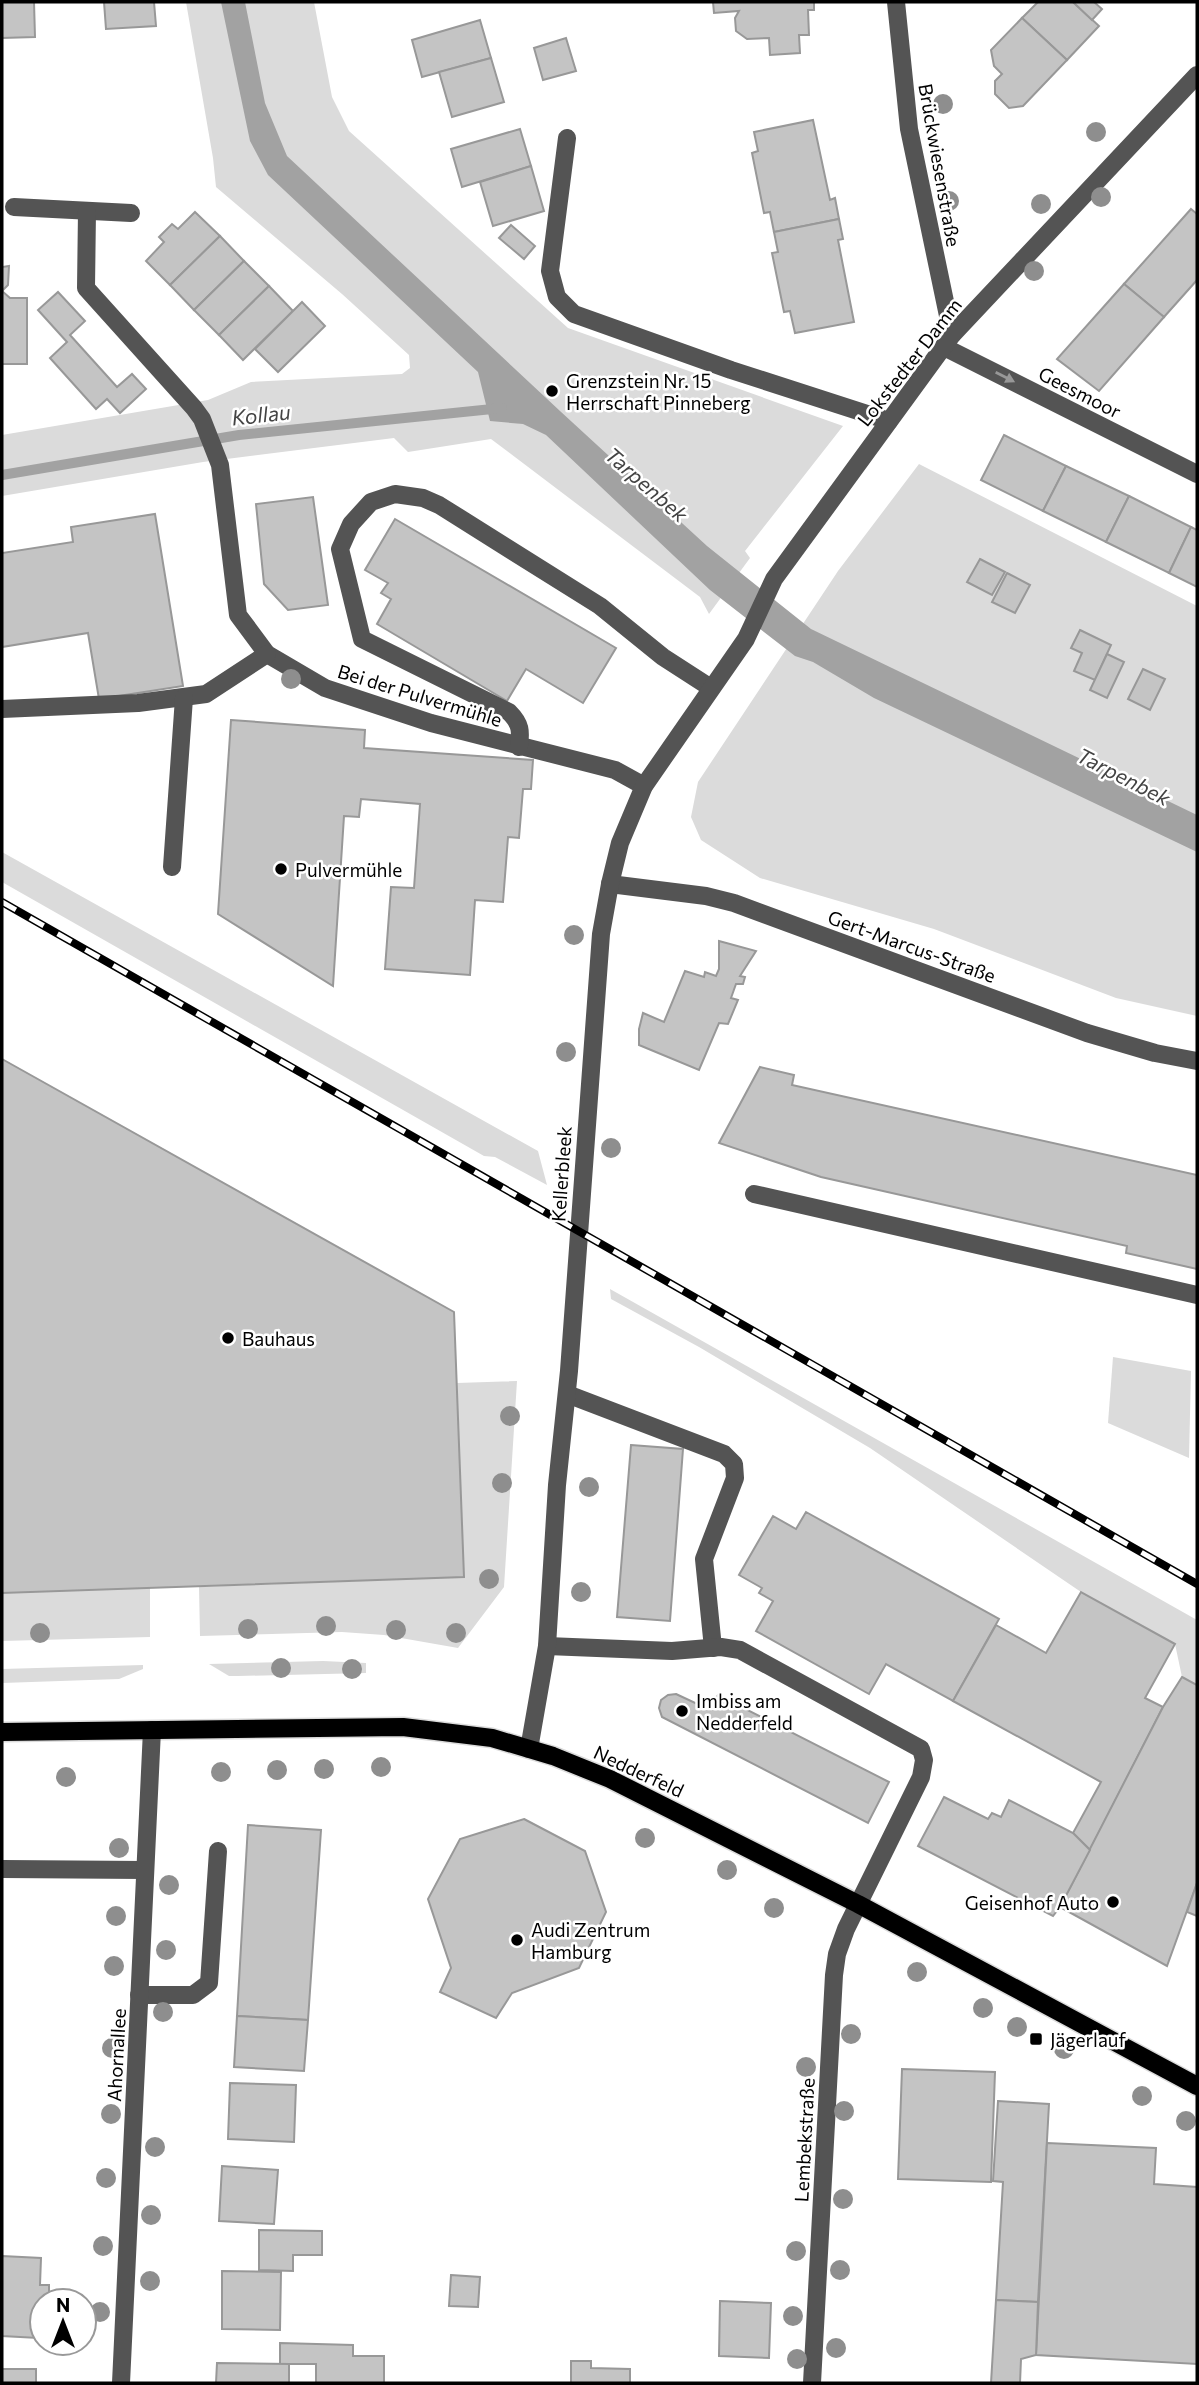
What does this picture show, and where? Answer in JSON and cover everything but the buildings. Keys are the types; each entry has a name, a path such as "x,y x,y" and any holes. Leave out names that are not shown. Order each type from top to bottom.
{"main road":[{"name":"Nedderfeld","path":"2,1732 404,1727 469,1733 529,1749 610,1779 858,1904 1197,2086"}],"street":[{"name":"Brückwiesenstraße","path":"896,2 909,129 948,341"},
{"name":"Lokstedter Damm","path":"746,639 774,579 948,341 1197,75"},
{"path":"567,138 550,271 557,297 574,314 731,370 888,421"},
{"path":"14,207 131,213"},
{"name":"Bei der Pulvermühle","path":"87,211 86,288 202,419 220,465 238,615 267,654 325,688 432,723 615,770 643,786"},
{"name":"Geesmoor","path":"948,341 1197,474"},
{"path":"519,747 522,730 509,712 362,639 340,549 351,524 371,502 395,494 423,498 439,505 600,606 663,657 711,688"},
{"name":"Kellerbleek","path":"529,1749 547,1646 596,987 601,934 610,884 620,843 643,786 746,639"},
{"path":"2,709 184,698 206,694 267,654"},
{"path":"172,867 184,698"},
{"name":"Gert-Marcus-Straße","path":"610,884 706,896 734,903 1087,1033 1155,1053 1197,1061"},
{"path":"754,1194 1197,1295"},
{"path":"547,1646 672,1651 713,1648 704,1559 735,1478 734,1464 724,1454 567,1394"},
{"name":"Lembekstraße","path":"713,1648 740,1650 921,1749 924,1760 921,1777 841,1942 834,1975 812,2383"},
{"name":"Ahornallee","path":"121,2383 152,1730"},
{"path":"139,1995 193,1995 209,1983 218,1851"},
{"path":"2,1870 145,1870"}],"shaded area":[{"path":"186,2 314,2 332,97 349,131 568,328 843,426 745,551 750,558 709,614 700,597 491,439 408,452 394,438 203,462 2,496 2,435 208,400 251,382 402,374 410,368 409,355 216,187"},
{"path":"221,2 245,2 265,103 287,156 707,546 811,629 1197,815 1197,852 874,698 813,662 795,656 710,590 546,435 523,424 490,421 478,372 268,175 250,141"},
{"path":"919,464 1197,606 1197,1016 1116,998 934,929 760,878 701,840 691,817 698,782 838,571"},
{"path":"2,852 538,1151 547,1185 495,1157 484,1156 2,882"},
{"path":"610,1289 1197,1620 1197,1685 1182,1677 1175,1644 1081,1592 870,1448 699,1347 611,1299"},
{"path":"1113,1357 1191,1371 1189,1458 1108,1423"},
{"path":"517,1381 504,1587 458,1648 384,1635 342,1632 200,1636 199,1587 464,1577 457,1383"},
{"path":"150,1588 150,1637 2,1641 2,1593"},
{"path":"323,1661 366,1663 366,1673 229,1676 209,1664"},
{"path":"143,1665 143,1669 119,1679 2,1683 2,1669"}],"waterway":[{"name":"Kollau","path":"2,475 239,435 502,408"}],"railway":[{"path":"2,902 1197,1584"}],"place":[{"name":"Grenzstein Nr. 15 Herrschaft Pinneberg","path":"552,391"},
{"name":"Pulvermühle","path":"281,869"},
{"name":"Bauhaus","path":"228,1338"},
{"name":"Imbiss am Nedderfeld","path":"682,1711"},
{"name":"Geisenhof Auto","path":"1113,1902"},
{"name":"Audi Zentrum Hamburg","path":"517,1940"},
{"name":"Jägerlauf","path":"1036,2039"}],"water label":[{"name":"Tarpenbek","path":"647,484"},
{"name":"Tarpenbek","path":"1124,776"}]}
